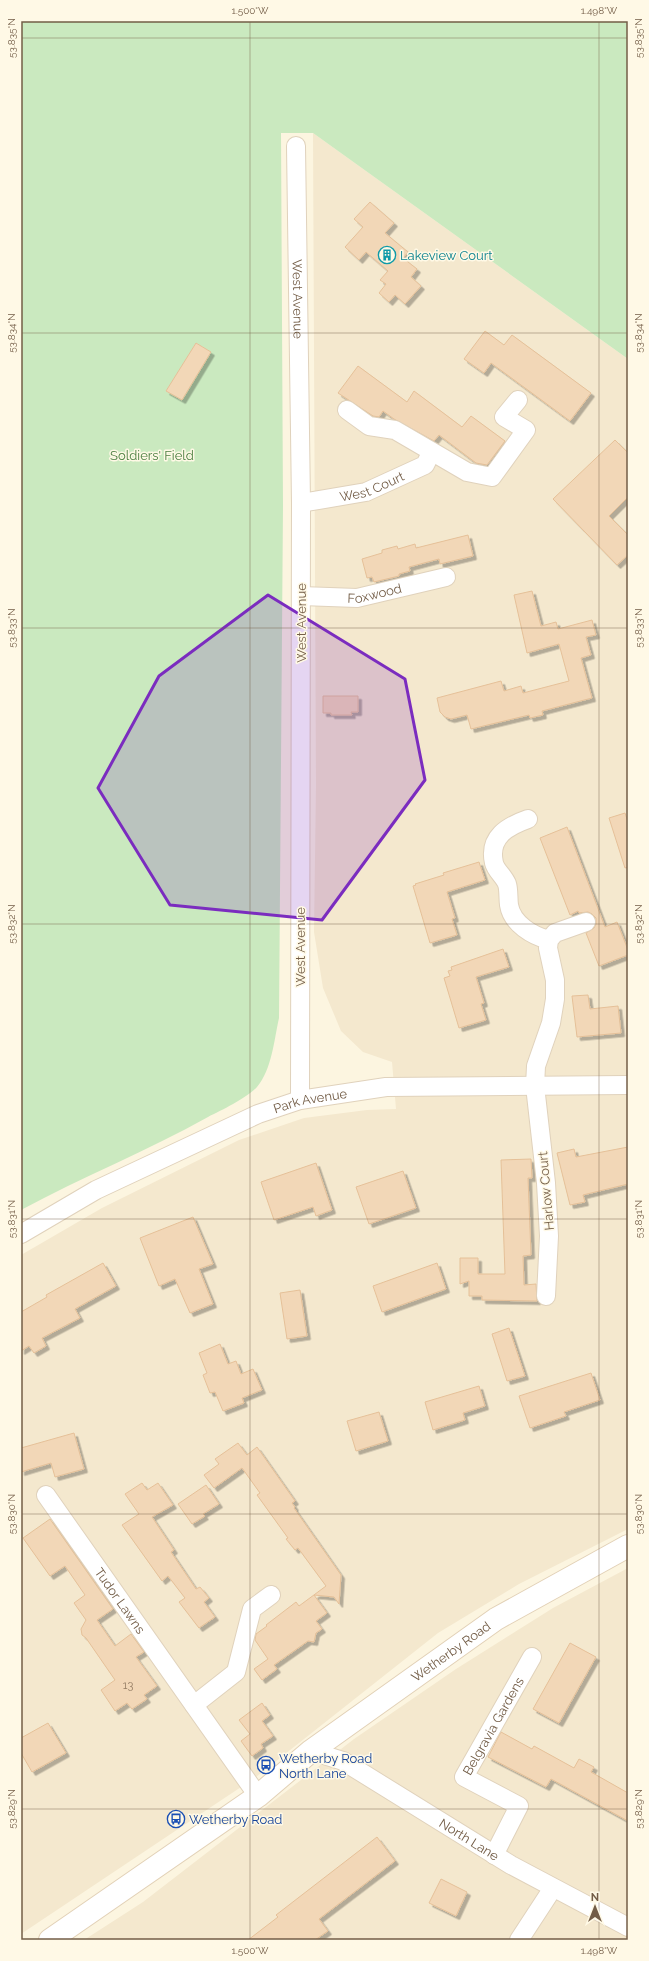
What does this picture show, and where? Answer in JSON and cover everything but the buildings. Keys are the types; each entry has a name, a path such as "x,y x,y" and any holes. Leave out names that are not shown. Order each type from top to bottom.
{"street":[{"name":"West Avenue","path":"296,146 302,503 300,1100"},
{"path":"347,410 369,426 395,430 431,453 467,472 492,477 526,430 504,417 518,400"},
{"name":"West Court","path":"302,503 366,492 425,465 431,453"},
{"name":"Foxwood","path":"302,596 357,598 446,577"},
{"path":"528,819 511,825 501,832 494,852 494,862 507,885 509,905 513,916 530,933 549,940 555,933 586,922"},
{"name":"Harlow Court","path":"546,1296 549,1236 546,1183 534,1086 536,1066 551,1023 555,999 555,980 548,948 549,940"},
{"name":"Park Avenue","path":"21,1234 101,1187 258,1114 300,1100 386,1087 628,1085"},
{"name":"Tudor Lawns","path":"46,1495 258,1796"},
{"name":"Wetherby Road","path":"50,1940 258,1796 311,1751 496,1619 628,1546"},
{"path":"194,1705 236,1672 252,1609 271,1595"},
{"name":"Belgravia Gardens","path":"494,1855 519,1806 464,1778 532,1657"},
{"name":"North Lane","path":"311,1751 343,1761 494,1855 628,1927"},
{"path":"519,1940 553,1888"}],"highlighted area":[{"path":"268,595 405,679 425,780 322,920 170,905 98,788 159,676"}],"shaded area":[{"path":"313,133 628,359 628,1529 519,1584 438,1633 256,1777 21,1934 21,1255 102,1208 239,1140 304,1118 367,1110 396,1109 392,1062 363,1052 341,1031 323,988 314,932 316,785"},
{"path":"628,1568 628,1940 84,1940 143,1902 354,1739 456,1669 553,1608"}],"green space":[{"name":"Soldiers' Field","path":"21,21 628,21 628,359 313,133 281,133 283,505 279,1018 272,1054 262,1080 253,1091 241,1099 162,1141 67,1186 21,1210"}],"place":[{"name":"Lakeview Court","path":"387,255"},
{"name":"Wetherby Road North Lane","path":"266,1765"},
{"name":"Wetherby Road","path":"176,1819"}]}
